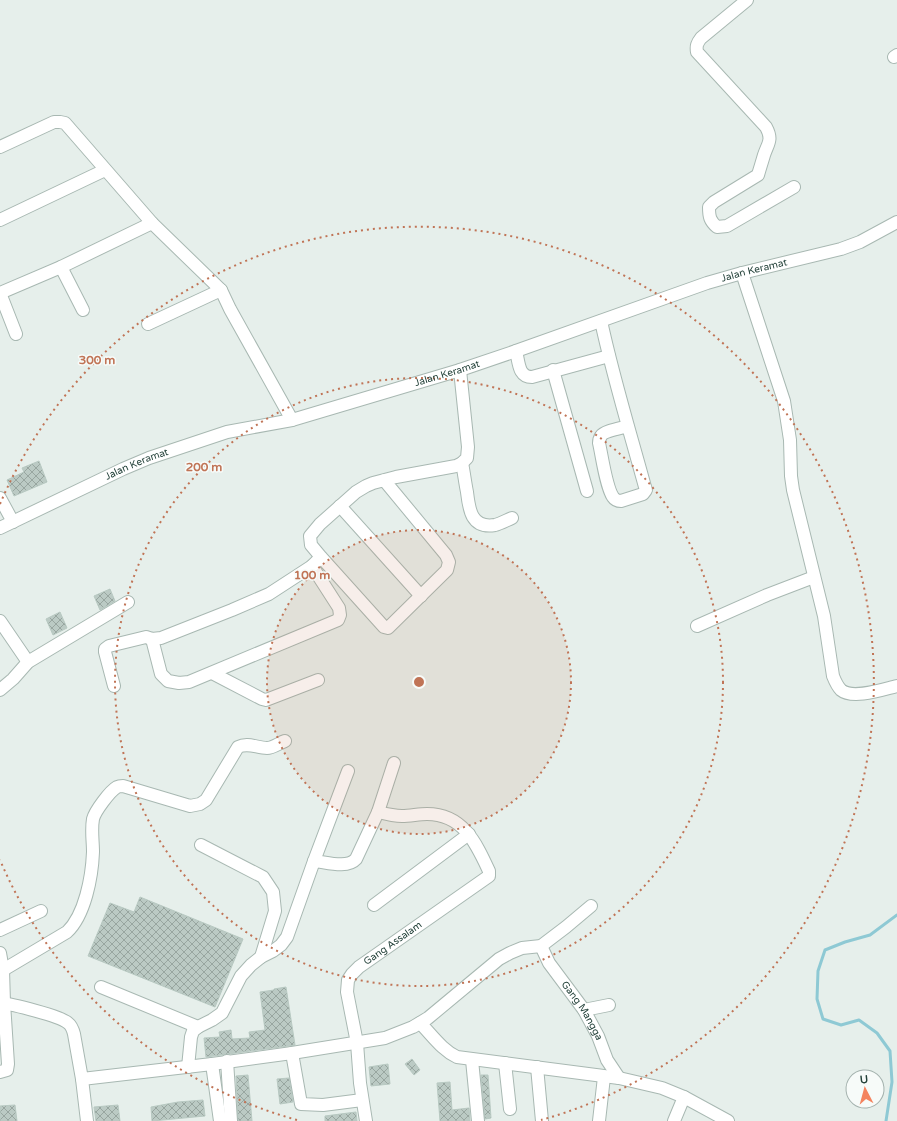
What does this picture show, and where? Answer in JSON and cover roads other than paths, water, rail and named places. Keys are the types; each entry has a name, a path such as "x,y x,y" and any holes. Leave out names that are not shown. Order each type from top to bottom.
{"street":[{"path":"747,0 701,38 697,43 696,48 697,52 766,127 770,134 770,142 764,153 758,175 714,202 710,207 710,217 712,223 717,227 727,226 794,187"},
{"path":"0,147 54,122 64,123 152,223 221,290 230,309 292,420"},
{"path":"0,220 105,170"},
{"name":"Jalan Keramat","path":"0,528 149,458 227,432 292,420 460,370 707,283 841,249 860,242 897,222"},
{"path":"16,334 0,293 61,267 152,223"},
{"path":"61,267 83,310"},
{"path":"742,273 784,401 790,440 793,490 824,616 833,676 837,684 847,693 857,694 873,692 897,686"},
{"path":"148,324 221,290"},
{"path":"601,321 609,356 646,490 643,494 618,501 612,496 608,483 599,439 606,433 628,426"},
{"path":"516,351 521,372 523,375 532,377 553,370 609,356"},
{"path":"384,480 448,558 449,566 447,570 390,627 386,628 311,545 310,536 320,524 340,506 356,492 366,486 384,480 462,464 467,458 468,447 460,370"},
{"path":"553,370 587,490"},
{"path":"462,464 470,510 475,520 485,526 496,525 512,518"},
{"path":"0,498 13,522"},
{"path":"340,506 421,596"},
{"path":"114,686 105,652 105,649 109,646 146,637 152,639 161,638 232,610 269,594 312,566 321,557"},
{"path":"152,639 161,674 168,681 179,683 189,682 338,620 340,614 339,608 312,566"},
{"path":"697,626 766,595 814,577"},
{"path":"0,690 28,662 128,602"},
{"path":"0,621 28,662"},
{"path":"212,673 266,700 318,680"},
{"path":"3,970 67,932 76,921 88,889 93,853 92,835 94,816 100,805 114,790 123,786 190,806 200,804 206,800 238,747 242,744 270,748 285,741"},
{"path":"314,861 346,865 356,859 378,812 394,763"},
{"path":"188,1067 191,1037 194,1031 198,1027 222,1013 242,976 251,965 261,956 281,945 287,937 348,771"},
{"path":"374,905 469,834 461,824 443,816 426,814 402,816 378,812"},
{"name":"Gang Assalam","path":"357,1043 346,992 348,980 359,967 489,876 489,871 480,852 469,834"},
{"path":"201,845 263,877 273,892 275,911 261,956"},
{"path":"82,1079 292,1053 357,1043 399,1034 428,1018 454,998 484,971 505,956 522,948 541,946 591,906"},
{"path":"0,930 41,911"},
{"name":"Gang Mangga","path":"541,946 549,963 584,1010 598,1036 607,1060 618,1078"},
{"path":"0,954 3,970 2,1003 8,1064 6,1070 0,1072"},
{"path":"101,987 198,1027"},
{"path":"2,1003 46,1013 67,1022 72,1027 82,1079 87,1121"},
{"path":"584,1010 609,1005"},
{"path":"420,1023 443,1048 457,1058 618,1078 662,1088 684,1097 728,1121"},
{"path":"357,1043 362,1100 366,1121"},
{"path":"292,1053 302,1104 323,1105 362,1100"},
{"path":"472,1060 478,1121"},
{"path":"226,1061 231,1121"},
{"path":"505,1063 510,1109"},
{"path":"212,1064 220,1121"},
{"path":"537,1067 542,1121"},
{"path":"599,1121 604,1077"},
{"path":"674,1121 684,1097"}],"waterway":[{"path":"886,1121 892,1082 890,1051 877,1033 859,1020 841,1025 823,1019 817,999 818,971 825,950 845,942 870,935 897,915"}]}
